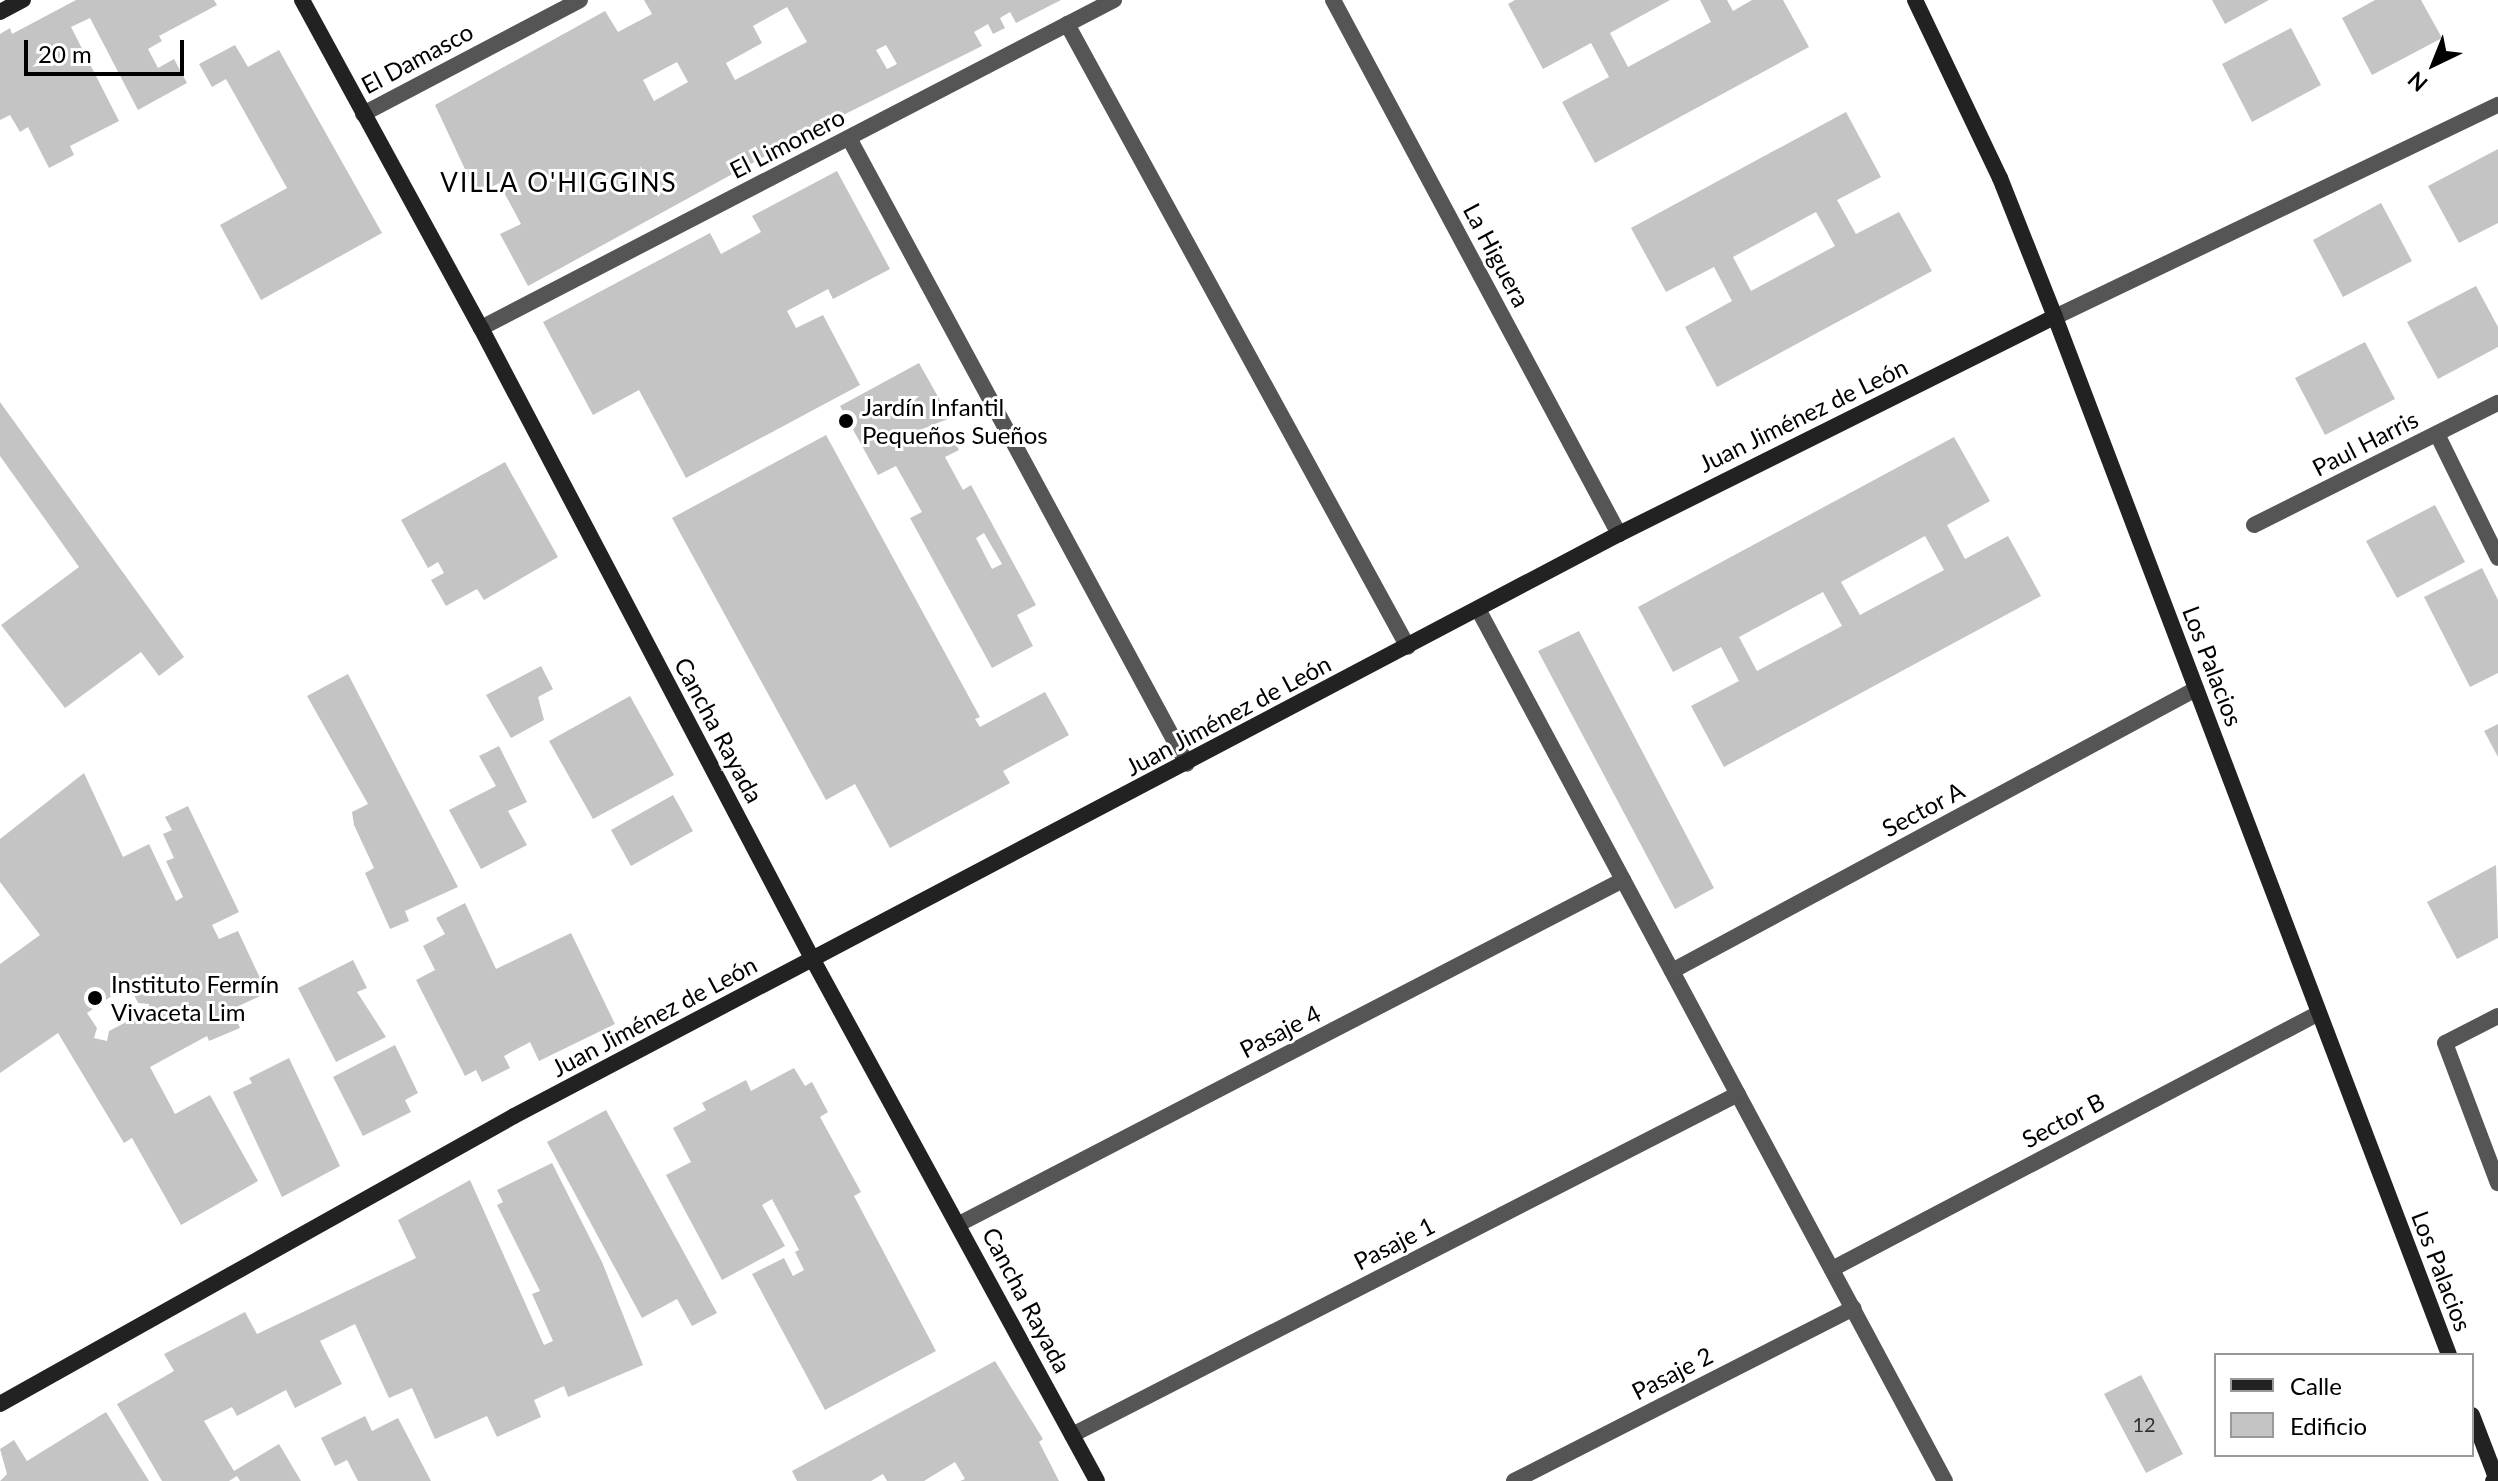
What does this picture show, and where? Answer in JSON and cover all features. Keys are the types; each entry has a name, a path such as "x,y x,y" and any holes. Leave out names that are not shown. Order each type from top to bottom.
{"main road":[{"path":"0,12 23,0"},
{"name":"Cancha Rayada","path":"302,0 481,328 813,960 1097,1481"},
{"name":"Los Palacios","path":"1915,0 2000,178 2055,317 2448,1353"},
{"name":"Juan Jiménez de León","path":"0,1404 245,1263 813,960 1619,534 2055,317"},
{"path":"2474,1420 2496,1481"}],"street":[{"name":"El Damasco","path":"363,114 580,0"},
{"name":"El Limonero","path":"481,328 1114,0"},
{"name":"La Higuera","path":"1333,0 1619,534"},
{"path":"1067,24 1408,647"},
{"name":"Juan Jiménez de León","path":"2055,317 2498,105"},
{"path":"849,138 1187,764"},
{"name":"Paul Harris","path":"2254,525 2498,403"},
{"path":"2437,434 2498,558"},
{"path":"1478,609 1945,1481"},
{"name":"Sector A","path":"1672,971 2196,689"},
{"name":"Pasaje 4","path":"959,1224 1623,880"},
{"name":"Sector B","path":"1832,1269 2317,1014"},
{"path":"2498,1016 2445,1043 2498,1183"},
{"name":"Pasaje 1","path":"1072,1435 1738,1094"},
{"name":"Pasaje 2","path":"1514,1481 1853,1308"}],"building":[{"path":"76,0 214,0 217,5 159,36 162,41 148,49 158,68 174,59 187,83 138,110 90,18 71,27 119,121 70,146 74,155 49,168 28,127 20,132 10,115 0,120 0,34 10,28 12,34"},
{"path":"644,0 1061,0 1016,23 1010,12 1000,18 1005,28 993,34 988,24 974,32 982,46 809,132 528,286 500,234 521,224 499,183 477,195 435,105 605,11 618,32 652,14","holes":["787,7 807,42 735,80 726,63 762,43 753,26","886,45 897,64 887,69 876,50","677,62 688,82 654,101 643,80"]},
{"path":"1515,0 1670,0 1610,33 1628,67 1711,22 1700,0 1727,0 1733,11 1752,0 1783,0 1809,47 1595,163 1562,102 1609,77 1591,43 1543,69 1508,4"},
{"path":"2212,0 2269,0 2225,24"},
{"path":"2375,0 2421,0 2442,38 2372,75 2342,18"},
{"path":"2291,28 2321,85 2252,122 2222,64"},
{"path":"235,45 248,67 279,50 382,233 261,300 220,225 287,188 226,79 212,87 199,64"},
{"path":"1846,112 1881,177 1837,200 1856,234 1899,212 1932,271 1717,387 1685,327 1732,301 1714,267 1666,292 1631,228","holes":["1816,212 1835,246 1751,291 1733,257"]},
{"path":"2498,149 2498,223 2459,243 2428,186"},
{"path":"837,171 890,269 833,299 828,289 787,311 796,328 823,315 860,385 686,478 639,390 593,415 543,322 710,233 721,254 761,232 752,216"},
{"path":"2381,203 2412,261 2343,297 2313,240"},
{"path":"2476,286 2498,327 2498,347 2438,379 2407,322"},
{"path":"2365,342 2395,399 2325,435 2295,378"},
{"path":"919,363 950,418 920,430 928,444 947,429 959,450 945,457 963,490 971,485 1036,605 1017,615 1033,646 992,668 910,518 922,512 896,466 878,475 840,406","holes":["984,533 1002,564 992,569 976,538"]},
{"path":"0,402 184,657 159,676 141,652 65,708 1,625 79,567 0,456"},
{"path":"826,435 980,717 975,719 980,727 1045,692 1069,735 1003,771 1010,783 890,848 855,784 826,800 672,518"},
{"path":"1954,437 1990,501 1947,525 1965,559 2008,536 2041,596 1724,767 1691,706 1739,681 1721,647 1673,672 1638,607","holes":["1925,536 1944,570 1860,615 1841,582","1823,592 1842,626 1757,671 1739,637"]},
{"path":"505,462 558,557 484,600 477,589 446,606 431,580 444,573 438,562 428,568 401,520"},
{"path":"2435,505 2465,562 2397,598 2366,541"},
{"path":"2482,568 2498,600 2498,673 2470,687 2424,597"},
{"path":"1579,631 1714,888 1675,909 1538,651"},
{"path":"541,666 553,689 538,697 544,720 511,738 486,695"},
{"path":"348,674 458,887 405,911 409,921 390,929 365,873 374,868 354,825 352,812 368,804 307,696"},
{"path":"630,696 674,775 593,819 549,741"},
{"path":"2498,724 2498,757 2484,731"},
{"path":"499,746 527,802 508,811 527,845 481,869 449,810 496,786 479,756"},
{"path":"84,773 123,857 149,844 176,901 183,897 166,861 174,858 163,834 172,830 165,817 188,806 239,912 212,925 219,939 238,931 267,993 232,1009 240,1028 209,1041 207,1036 150,1067 175,1114 210,1095 258,1181 181,1225 132,1138 124,1143 58,1033 0,1073 0,964 40,935 0,882 0,839","holes":["129,984 138,1003 149,1004 148,1017 138,1016 109,1031 107,1041 94,1038 97,1028 87,1013"]},
{"path":"673,795 693,831 631,866 611,830"},
{"path":"2496,865 2498,938 2457,959 2427,902"},
{"path":"465,903 496,969 571,933 615,1024 539,1061 530,1042 504,1056 510,1068 482,1082 476,1070 465,1076 416,980 435,970 423,946 445,934 436,918"},
{"path":"353,960 367,988 357,992 386,1037 336,1062 298,988"},
{"path":"395,1045 418,1093 405,1100 411,1112 363,1136 333,1077"},
{"path":"289,1058 340,1166 282,1197 233,1092 252,1083 249,1078"},
{"path":"794,1068 805,1086 812,1082 828,1112 820,1117 861,1192 854,1196 936,1351 825,1410 752,1274 784,1258 793,1276 804,1270 795,1252 799,1250 772,1199 762,1205 785,1246 722,1280 666,1175 691,1162 673,1128 706,1110 702,1103 746,1080 751,1091"},
{"path":"606,1110 717,1313 692,1326 677,1299 642,1318 547,1142"},
{"path":"552,1163 602,1262 643,1365 568,1397 564,1386 534,1400 541,1417 497,1437 487,1416 435,1439 412,1388 389,1398 355,1324 320,1341 342,1384 295,1408 286,1390 237,1416 232,1407 204,1421 234,1471 279,1444 301,1481 240,1481 237,1476 229,1481 162,1481 117,1404 174,1371 164,1354 245,1312 257,1334 416,1258 398,1220 470,1180 544,1345 553,1341 532,1294 540,1291 497,1205 503,1202 497,1190"},
{"path":"995,1361 1043,1439 1039,1442 1059,1481 960,1481 965,1479 955,1462 924,1481 887,1481 883,1474 871,1481 797,1481 792,1471"},
{"path":"2141,1375 2183,1454 2146,1473 2104,1394"},
{"path":"106,1412 149,1481 0,1481 7,1474 0,1449 14,1440 27,1461"},
{"path":"365,1416 372,1431 398,1418 431,1481 358,1481 347,1460 335,1466 321,1438"}],"place":[{"name":"Jardín Infantil Pequeños Sueños","path":"846,421"},
{"name":"Instituto Fermín Vivaceta Lim","path":"95,998"}],"district":[{"name":"VILLA O'HIGGINS","path":"559,183"}]}
